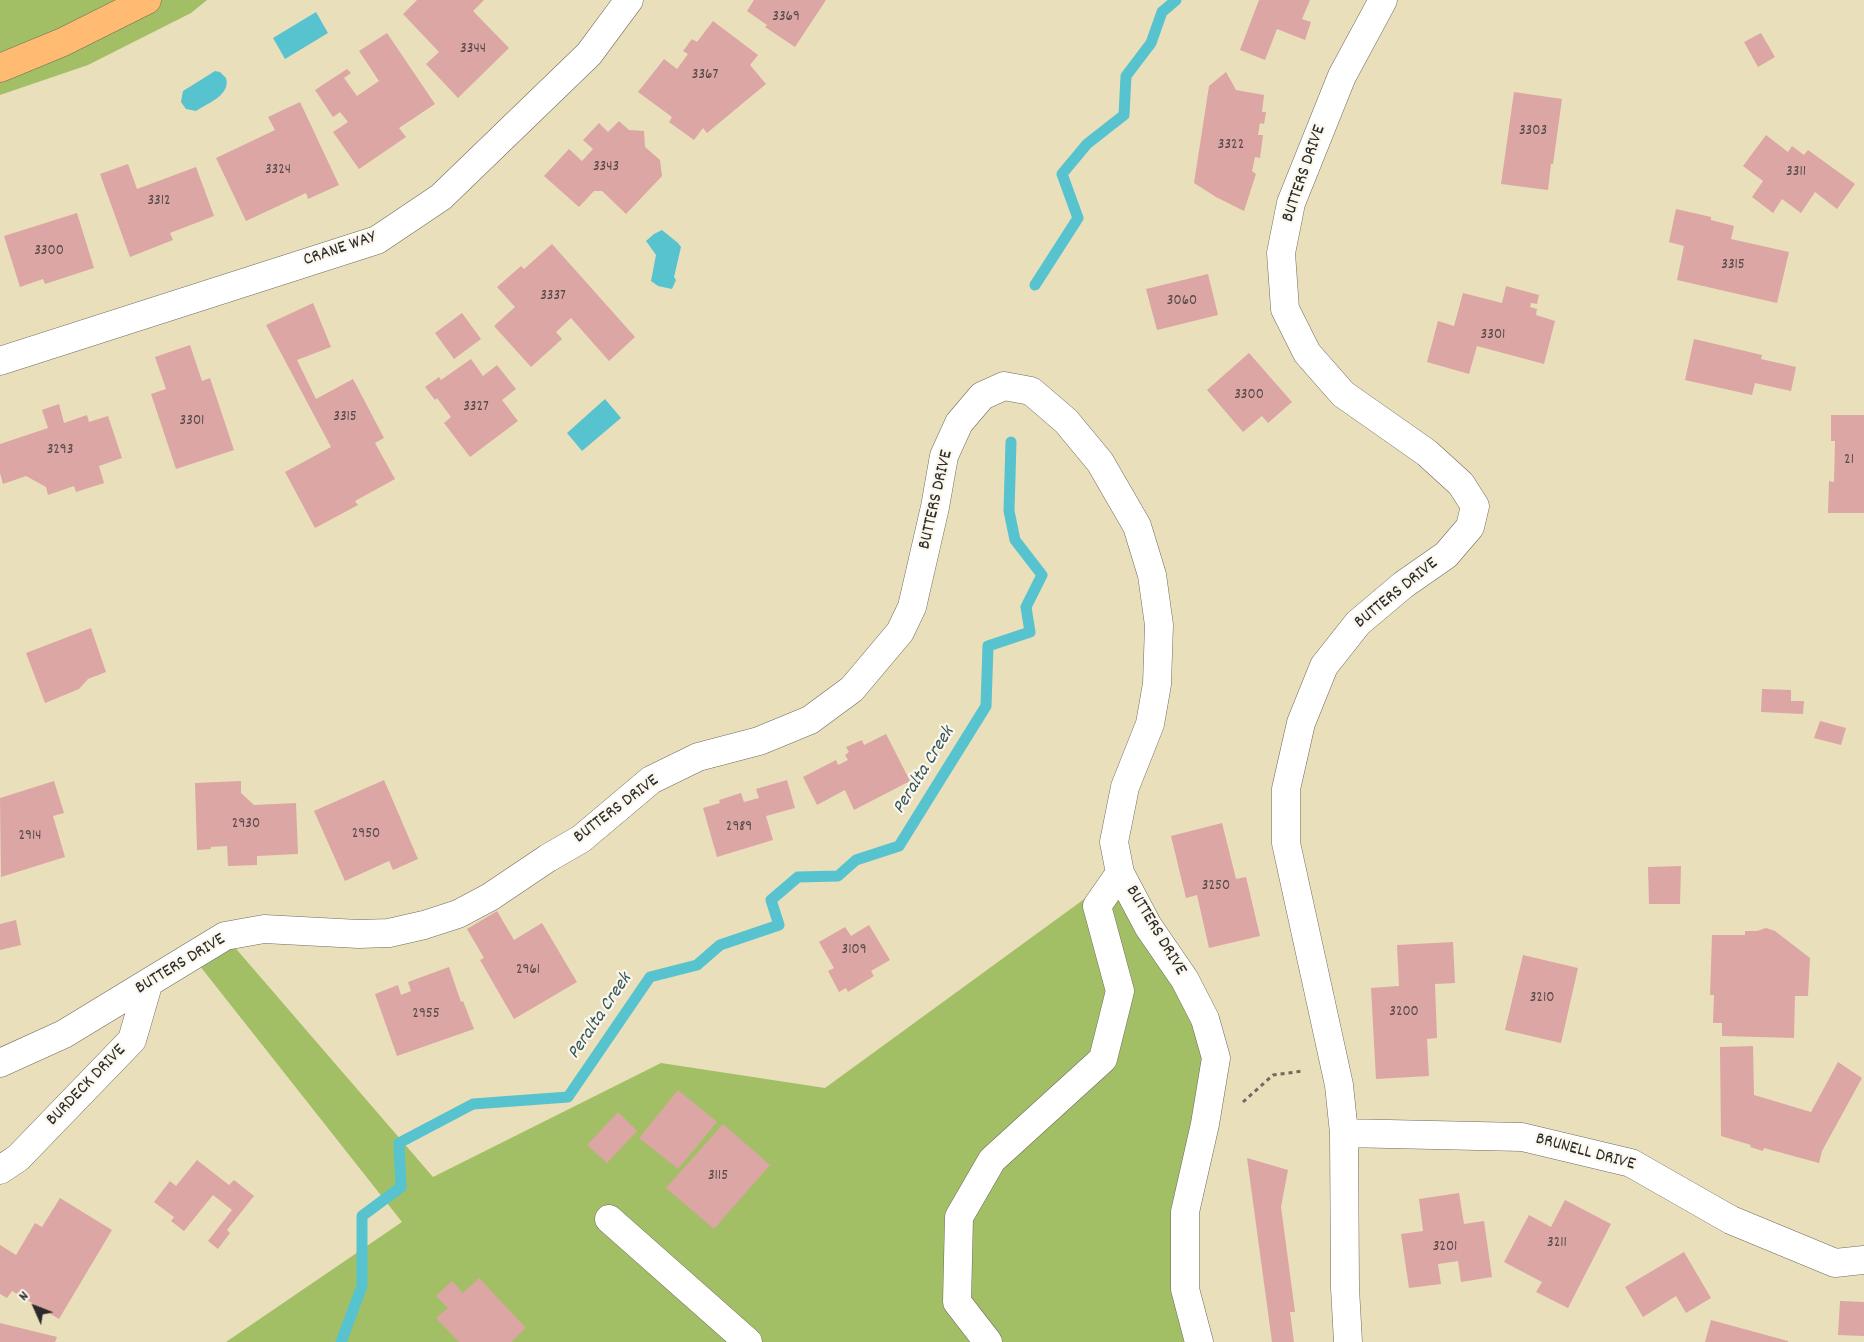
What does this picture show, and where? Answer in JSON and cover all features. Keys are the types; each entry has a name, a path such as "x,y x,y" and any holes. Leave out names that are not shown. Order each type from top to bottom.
{"main road":[{"path":"0,68 63,42 147,0"}],"street":[{"name":"CRANE WAY","path":"0,360 377,240 441,197 589,54 629,0"},
{"name":"BUTTERS DRIVE","path":"1348,1342 1345,1288 1344,1133 1339,1085 1286,844 1286,789 1301,723 1324,666 1358,623 1404,585 1446,555 1470,527 1475,506 1461,484 1427,453 1342,394 1307,353 1285,309 1280,253 1291,203 1342,76 1383,0"},
{"name":"BUTTERS DRIVE","path":"0,1063 64,1034 148,985 225,936 264,929 359,934 390,933 424,926 458,914 490,897 548,858 581,839 651,780 698,757 759,741 810,720 852,689 900,632 912,607 934,516 944,456 959,423 982,396 1004,386 1031,391 1066,421 1100,462 1137,526 1152,575 1159,625 1157,684 1150,724 1125,786 1114,842 1120,873 1148,926 1185,980 1205,1019 1216,1058 1205,1124 1185,1212 1185,1289 1199,1342"},
{"path":"988,1342 957,1302 960,1217 992,1160 1103,1059 1120,991 1097,906 1120,873"},
{"name":"BURDECK DRIVE","path":"0,1170 18,1158 132,1040 148,985"},
{"name":"BRUNELL DRIVE","path":"1344,1133 1522,1137 1631,1162 1740,1224 1835,1263 1864,1260"},
{"path":"609,1220 748,1342"}],"path":[{"path":"1205,1124 1235,1109 1273,1075 1317,1070 1339,1085"}],"green space":[{"path":"0,0 207,0 191,13 88,65 0,95"},
{"path":"1120,873 1216,1058 1185,1212 1199,1342 226,1342 402,1222 192,956 225,936 433,1177 661,1063 825,1088"}],"water":[{"path":"316,12 328,33 285,59 273,38"},
{"path":"215,71 220,72 226,78 227,84 222,94 196,111 186,109 181,102 183,91"},
{"path":"662,230 681,247 674,277 676,280 672,289 658,286 651,281 656,255 646,241"},
{"path":"605,399 621,418 582,451 567,433"}],"building":[{"path":"417,0 484,0 473,11 509,48 458,98 426,64 439,52 403,14"},
{"path":"754,0 826,0 795,47 765,27 767,25 747,11"},
{"path":"1259,0 1310,0 1302,19 1311,22 1305,40 1277,29 1265,60 1240,50"},
{"path":"713,21 758,55 750,65 766,84 707,133 703,128 694,140 669,122 672,117 638,92 664,59 677,69 688,54 683,51 692,39 697,42"},
{"path":"387,33 435,104 399,128 406,137 359,169 333,132 348,122 340,112 333,117 315,90 347,69 351,73 344,78 357,96 379,81 359,51"},
{"path":"1761,33 1775,57 1758,67 1744,42"},
{"path":"1226,72 1236,90 1264,95 1262,112 1266,112 1264,124 1260,123 1258,135 1263,135 1260,158 1255,157 1252,171 1256,174 1244,211 1194,183 1209,86"},
{"path":"1514,92 1562,99 1548,190 1501,184"},
{"path":"300,102 339,185 308,199 306,193 246,221 216,158 275,130 268,117"},
{"path":"619,121 629,130 644,131 645,147 660,160 662,176 626,214 602,191 594,191 579,207 544,176 569,149 582,161 593,149 583,140 599,123 608,132"},
{"path":"1766,135 1788,152 1792,146 1804,155 1808,150 1855,184 1837,209 1815,192 1801,213 1782,199 1773,213 1752,197 1763,181 1743,166"},
{"path":"128,164 137,189 196,167 214,216 170,233 173,240 130,257 100,174"},
{"path":"1676,209 1711,217 1711,220 1734,226 1731,239 1789,252 1777,303 1677,280 1684,246 1669,242"},
{"path":"77,213 94,268 45,284 43,279 20,287 4,236"},
{"path":"552,244 635,337 609,361 571,318 556,332 562,339 531,367 494,326 515,307 497,287 521,266 524,269"},
{"path":"1208,274 1218,315 1157,330 1146,289"},
{"path":"1506,286 1539,295 1537,304 1531,303 1530,307 1537,309 1536,315 1555,321 1544,364 1477,346 1469,374 1427,362 1438,321 1454,326 1463,293 1502,303"},
{"path":"313,303 331,347 297,360 316,399 353,379 384,438 375,443 395,479 355,501 358,505 315,528 285,472 331,447 266,325"},
{"path":"462,313 481,339 454,359 435,333"},
{"path":"1694,339 1762,355 1761,359 1796,367 1791,391 1755,383 1752,395 1685,380"},
{"path":"190,345 202,381 210,378 234,450 176,469 151,394 166,389 155,357"},
{"path":"1249,353 1292,402 1268,423 1262,416 1243,432 1207,390"},
{"path":"471,359 483,376 497,365 516,389 502,400 518,421 470,457 444,423 451,417 437,398 435,400 425,387 439,377 441,380"},
{"path":"59,404 64,423 87,415 89,422 108,416 122,458 99,466 104,483 76,492 74,486 48,495 46,487 26,476 3,484 0,473 0,444 48,428 42,410"},
{"path":"1831,415 1864,415 1864,513 1828,513 1829,481 1834,482 1835,441 1831,441"},
{"path":"91,628 106,672 88,679 79,689 45,703 26,653"},
{"path":"1762,689 1791,690 1791,701 1804,701 1803,714 1761,712"},
{"path":"1820,721 1846,728 1841,745 1814,738"},
{"path":"886,734 910,781 854,810 845,790 817,805 803,777 836,760 838,765 848,760 845,755 849,752 846,747 862,740 864,745"},
{"path":"384,780 418,859 393,870 389,861 345,881 314,811"},
{"path":"787,780 795,808 766,816 773,840 717,857 703,808 720,803 719,800 741,793 744,802 759,798 756,789"},
{"path":"54,781 64,813 53,816 65,857 1,877 0,798"},
{"path":"241,781 241,793 254,805 296,803 298,854 257,856 257,865 228,866 227,846 197,850 195,783"},
{"path":"1222,823 1236,879 1246,877 1260,936 1209,948 1197,895 1186,898 1171,836"},
{"path":"1681,866 1680,904 1649,904 1648,867"},
{"path":"497,911 514,940 542,923 577,982 514,1019 480,960 484,958 467,929"},
{"path":"16,920 21,945 0,950 0,924"},
{"path":"869,925 890,960 871,971 874,976 848,992 846,988 839,992 828,971 834,968 819,942 845,927 851,936"},
{"path":"1766,928 1775,931 1810,958 1808,996 1795,996 1794,1038 1722,1036 1722,1023 1713,1023 1714,995 1710,995 1712,935 1745,935 1745,931 1757,931"},
{"path":"1453,942 1455,983 1435,984 1437,1038 1427,1039 1429,1076 1376,1079 1371,988 1399,986 1397,945"},
{"path":"1523,955 1578,968 1561,1043 1505,1030"},
{"path":"449,967 461,1002 463,1001 474,1029 397,1056 375,994 398,985 401,995 411,991 408,982"},
{"path":"1753,1046 1754,1095 1811,1112 1838,1062 1862,1078 1822,1151 1819,1163 1764,1148 1763,1151 1750,1147 1751,1145 1721,1136 1720,1047"},
{"path":"678,1090 717,1122 678,1169 639,1138"},
{"path":"618,1112 637,1131 607,1163 587,1145"},
{"path":"723,1124 770,1165 714,1229 666,1188"},
{"path":"1247,1158 1288,1170 1281,1207 1295,1312 1290,1312 1294,1342 1272,1342"},
{"path":"197,1160 229,1185 234,1180 254,1196 227,1230 230,1233 218,1249 208,1241 232,1210 213,1195 184,1231 171,1221 174,1217 154,1202 170,1181 176,1186"},
{"path":"1459,1193 1464,1224 1484,1221 1492,1277 1461,1282 1458,1261 1438,1264 1441,1284 1409,1288 1401,1234 1423,1231 1419,1199"},
{"path":"60,1198 112,1230 59,1319 12,1291 7,1298 0,1294 0,1245 16,1255 35,1223 42,1227"},
{"path":"1565,1200 1611,1224 1568,1308 1536,1292 1542,1282 1504,1262 1529,1215 1551,1227"},
{"path":"1684,1252 1711,1298 1686,1313 1676,1296 1643,1317 1625,1287"},
{"path":"479,1278 526,1328 511,1342 459,1342 436,1318 448,1308 436,1296 452,1281 463,1293"},
{"path":"1840,1301 1864,1302 1864,1336 1838,1335"},
{"path":"1711,1320 1788,1341 1788,1342 1705,1342"},
{"path":"0,1323 57,1337 55,1342 0,1342"}],"waterway":[{"name":"Peralta Creek","path":"1035,285 1078,218 1062,174 1087,144 1124,115 1126,76 1151,43 1162,12 1176,0"},
{"name":"Peralta Creek","path":"341,1342 362,1286 362,1216 401,1187 399,1143 473,1104 568,1097 650,977 697,965 720,945 779,925 771,900 798,877 838,876 856,860 899,846 986,706 988,646 1030,632 1026,607 1042,575 1015,540 1009,511 1011,442"}]}
